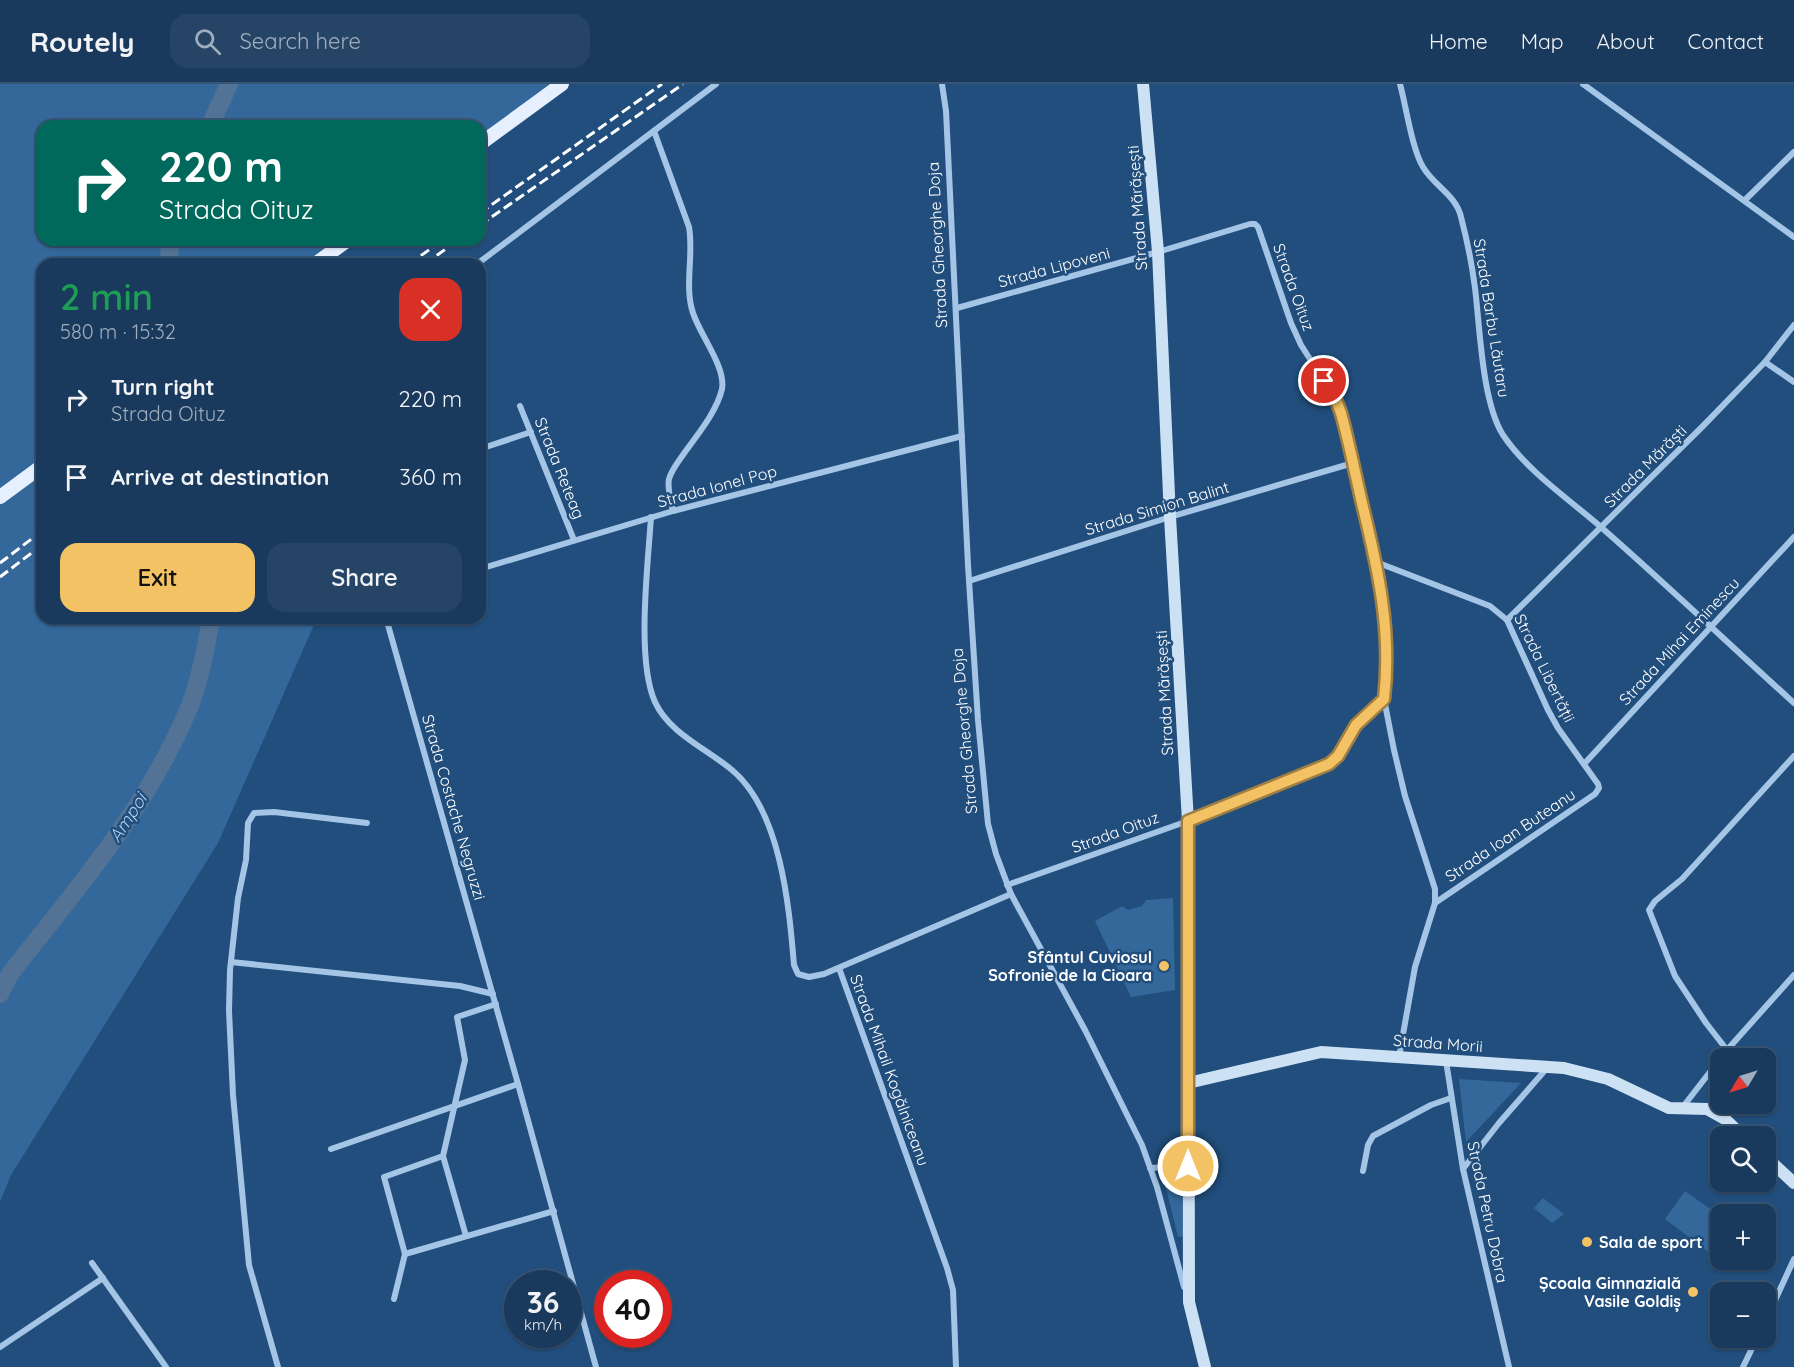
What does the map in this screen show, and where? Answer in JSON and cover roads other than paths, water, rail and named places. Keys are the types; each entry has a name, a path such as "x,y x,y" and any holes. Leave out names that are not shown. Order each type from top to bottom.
{"main road":[{"path":"486,140 562,84"},
{"path":"323,258 340,246"},
{"path":"0,497 36,470"}],"street":[{"path":"485,258 716,84"},
{"name":"Strada Gheorghe Doja","path":"942,84 946,111 957,308 969,581 985,805 994,847 1011,894 1085,1030 1137,1135 1150,1168 1189,1302 1205,1367"},
{"name":"Strada Mărășești","path":"1143,84 1158,252 1170,517 1188,821 1189,1302"},
{"name":"Strada Barbu Lăutaru","path":"1400,84 1418,156 1424,168 1457,205 1461,214 1472,264 1486,380 1496,421 1502,434 1525,461 1794,703"},
{"path":"1583,84 1794,237"},
{"path":"654,131 689,227 692,241 689,292 692,309 720,372 722,388 714,408 673,469 668,481 673,511"},
{"path":"1746,200 1794,152"},
{"name":"Strada Oituz","path":"1007,885 1188,821 1329,764 1338,756 1356,725 1384,699 1387,672 1386,623 1376,562 1344,422 1336,400 1294,330 1258,227 1250,224 1158,252"},
{"name":"Strada Lipoveni","path":"957,308 1158,252"},
{"name":"Strada Mărăști","path":"1507,620 1602,528 1765,362 1794,325"},
{"path":"1765,362 1794,382"},
{"name":"Strada Reteag","path":"520,405 574,540"},
{"path":"486,447 531,432"},
{"name":"Strada Ionel Pop","path":"486,567 651,517 962,436"},
{"name":"Strada Simion Balint","path":"969,581 1170,517 1353,463"},
{"name":"Strada Mihail Kogălniceanu","path":"651,517 645,602 646,651 649,682 654,700 669,723 735,772 756,799 776,850 787,893 794,965 798,974 809,978 839,968 947,1268 953,1290 956,1367"},
{"name":"Strada Mihai Eminescu","path":"1584,764 1794,537"},
{"name":"Strada Libertății","path":"1376,562 1490,606 1507,620 1558,729 1596,780 1599,788"},
{"name":"Strada Costache Negruzzi","path":"388,624 519,1084 596,1367"},
{"name":"Strada Ioan Buteanu","path":"1384,699 1405,796 1436,889 1435,903 1415,967 1399,1057"},
{"path":"1725,1048 1675,976 1649,914 1649,909 1655,901 1682,879 1794,756"},
{"name":"Strada Ioan Buteanu","path":"1435,903 1567,814 1595,794 1599,788"},
{"path":"278,1367 249,1265 232,1095 229,1011 231,962 238,898 246,860 248,823 254,813 274,812 367,823"},
{"path":"839,968 1011,894"},
{"path":"231,962 460,986 493,994"},
{"path":"1729,1048 1794,975"},
{"path":"466,1236 442,1156 465,1060 457,1017 496,1004"},
{"name":"Strada Morii","path":"1188,1083 1321,1052 1548,1067 1580,1071 1608,1079 1669,1108 1707,1109 1715,1112 1731,1126"},
{"name":"Strada Petru Dobra","path":"1446,1061 1463,1168 1509,1367"},
{"path":"1463,1168 1499,1122 1548,1067"},
{"path":"1682,1108 1710,1072"},
{"path":"331,1149 455,1104 519,1084"},
{"path":"1363,1171 1368,1145 1373,1136 1431,1105 1451,1098"},
{"path":"394,1299 405,1254 384,1177 442,1156"},
{"path":"1150,1168 1188,1166"},
{"path":"1776,1166 1794,1183"},
{"path":"405,1254 554,1211"},
{"path":"1776,1298 1794,1259"},
{"path":"92,1263 165,1367"},
{"path":"0,1347 103,1278"},
{"path":"1743,1367 1752,1348"}],"waterway":[{"name":"Ampoi","path":"213,120 229,84"},
{"name":"Ampoi","path":"169,258 170,246"},
{"name":"Ampoi","path":"0,994 10,974 107,850 150,784 191,704 202,667 210,624"}],"railway":[{"path":"486,209 662,84"},
{"path":"486,221 683,84"},
{"path":"418,258 434,246"},
{"path":"433,258 450,246"},
{"path":"0,563 36,536"},
{"path":"0,577 36,550"}],"place":[{"name":"Sfântul Cuviosul Sofronie de la Cioara","path":"1164,966"},
{"name":"Sala de sport","path":"1587,1242"},
{"name":"Școala Gimnazială Vasile Goldiș","path":"1693,1292"}]}
